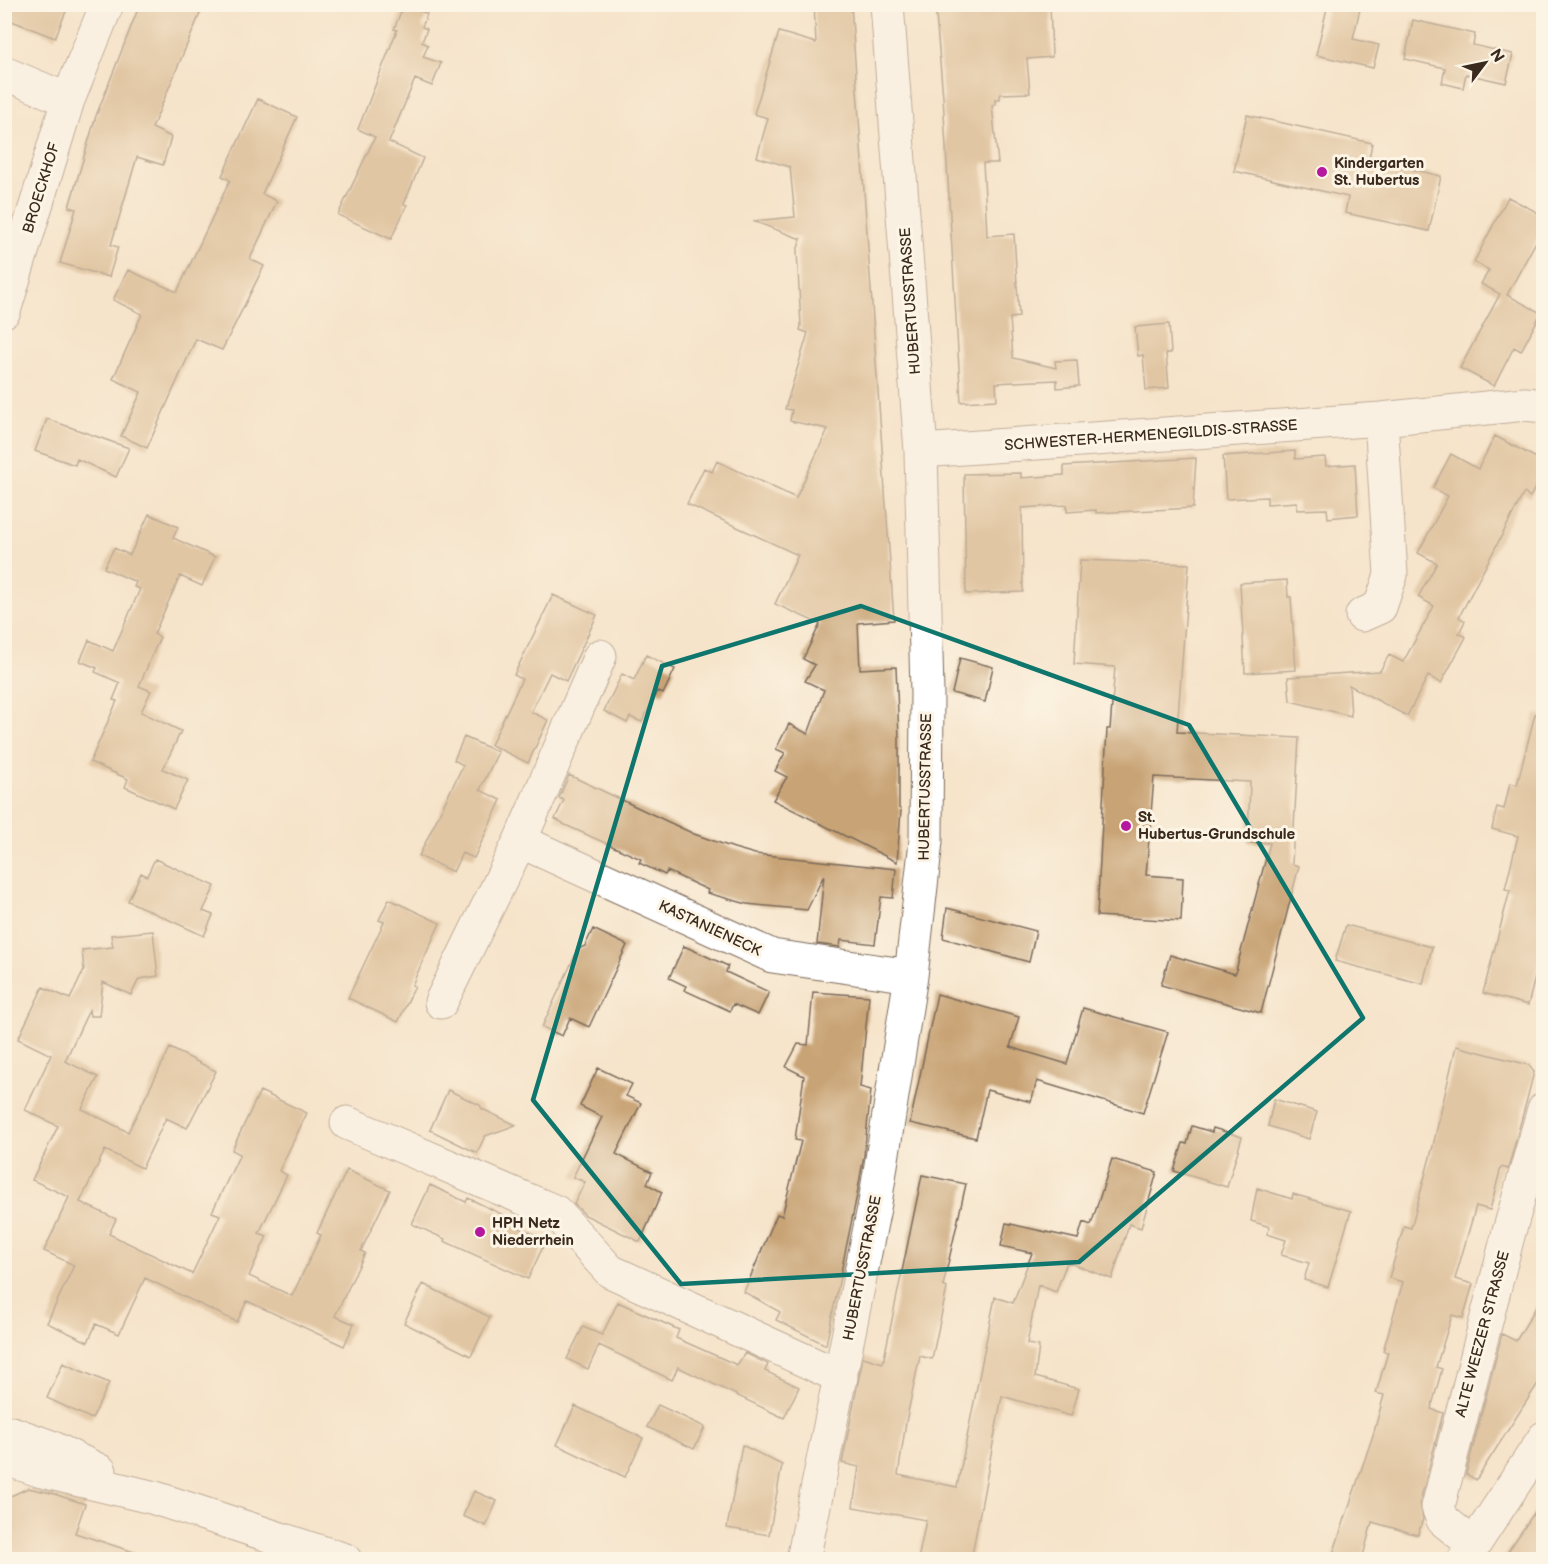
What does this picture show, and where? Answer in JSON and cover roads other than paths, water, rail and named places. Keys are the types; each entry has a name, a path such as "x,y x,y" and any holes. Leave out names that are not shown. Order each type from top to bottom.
{"street":[{"name":"BROECKHOF","path":"4,311 68,100 107,4"},
{"name":"HUBERTUSSTRASSE","path":"803,1560 875,1203 911,976 926,841 927,693 921,451 887,4"},
{"path":"4,73 68,100"},
{"name":"SCHWESTER-HERMENEGILDIS-STRASSE","path":"921,451 1381,419 1525,404 1544,406"},
{"path":"1362,615 1380,607 1391,575 1381,419"},
{"path":"441,1002 520,841 600,656"},
{"name":"KASTANIENECK","path":"520,841 772,956 911,976"},
{"name":"ALTE WEEZER STRASSE","path":"1469,1552 1443,1520 1438,1507 1506,1244 1544,1109"},
{"path":"347,1123 555,1212 609,1271 841,1377"},
{"path":"1469,1552 1544,1438"},
{"path":"7,1444 42,1471 155,1498 345,1560"}],"place":[{"name":"Kindergarten St. Hubertus","path":"1322,172"},
{"name":"St. Hubertus-Grundschule","path":"1126,826"},
{"name":"HPH Netz Niederrhein","path":"480,1232"}]}
